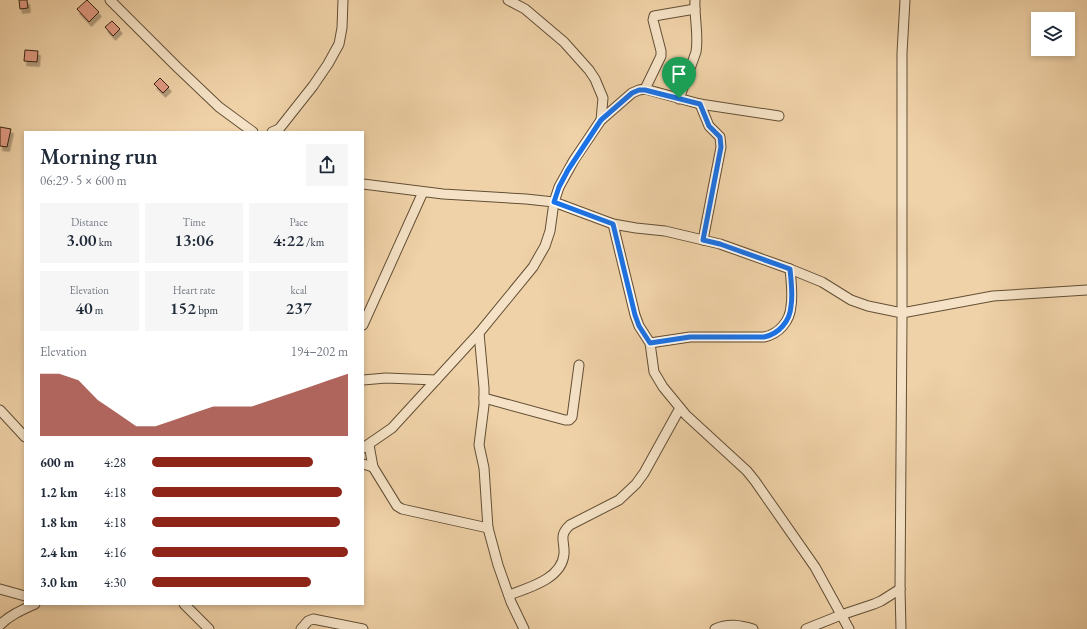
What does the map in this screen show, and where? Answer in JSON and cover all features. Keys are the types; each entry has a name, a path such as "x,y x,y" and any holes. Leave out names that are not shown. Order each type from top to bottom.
{"street":[{"path":"110,0 219,107 252,131"},
{"path":"277,131 325,69 339,44 342,28 343,0"},
{"path":"508,0 525,9 564,42 583,62 595,78 603,98 601,120"},
{"path":"901,629 902,53 905,0"},
{"path":"645,90 661,56 653,20 654,16 695,5 698,45 679,98"},
{"path":"488,528 402,509 397,506 373,467 366,446 392,428 479,333 533,267 545,246 550,231 554,202 559,187 568,170 601,120 632,93 639,90 645,90 700,104 779,116"},
{"path":"603,98 622,103"},
{"path":"700,104 709,126 720,137 721,147 703,240"},
{"path":"364,184 442,194 554,202 613,224 636,228 665,230 720,244 822,282 851,300 868,306 902,313 993,296 1087,290"},
{"path":"364,323 423,192"},
{"path":"613,224 635,315 639,326 650,343 654,372 663,387 686,415 747,471 755,481 815,567 849,629"},
{"path":"650,343 690,337 770,336 779,330 790,314 792,306 790,269"},
{"path":"479,333 484,388 484,405 479,445 484,468 488,528 498,565 524,629"},
{"path":"484,398 569,420 572,417 579,365"},
{"path":"364,380 386,378 436,380"},
{"path":"509,595 540,584 552,576 560,567 563,559 564,553 562,537 565,530 570,525 619,500 636,484 644,473 680,408"},
{"path":"0,410 24,435"},
{"path":"364,464 373,467"},
{"path":"0,589 24,596"},
{"path":"806,629 874,604 900,590"},
{"path":"0,625 18,611 33,605"},
{"path":"185,605 209,629"},
{"path":"301,629 313,618 363,629"},
{"path":"715,629 728,625 737,625 753,629"}],"building":[{"path":"19,0 27,0 28,8 20,9"},
{"path":"87,0 99,12 89,22 77,9"},
{"path":"112,21 120,29 113,36 105,27"},
{"path":"25,50 38,51 37,62 24,61"},
{"path":"160,78 169,87 163,93 154,84"},
{"path":"0,127 11,129 7,147 0,146"}],"route":[{"path":"639,90 645,90 679,98 700,104 709,126 720,137 721,147 703,240 720,244 790,269 792,306 790,314 779,330 770,336 690,337 650,343 639,326 635,315 613,224 554,202 559,187 568,170 601,120 632,93 639,90"}]}
